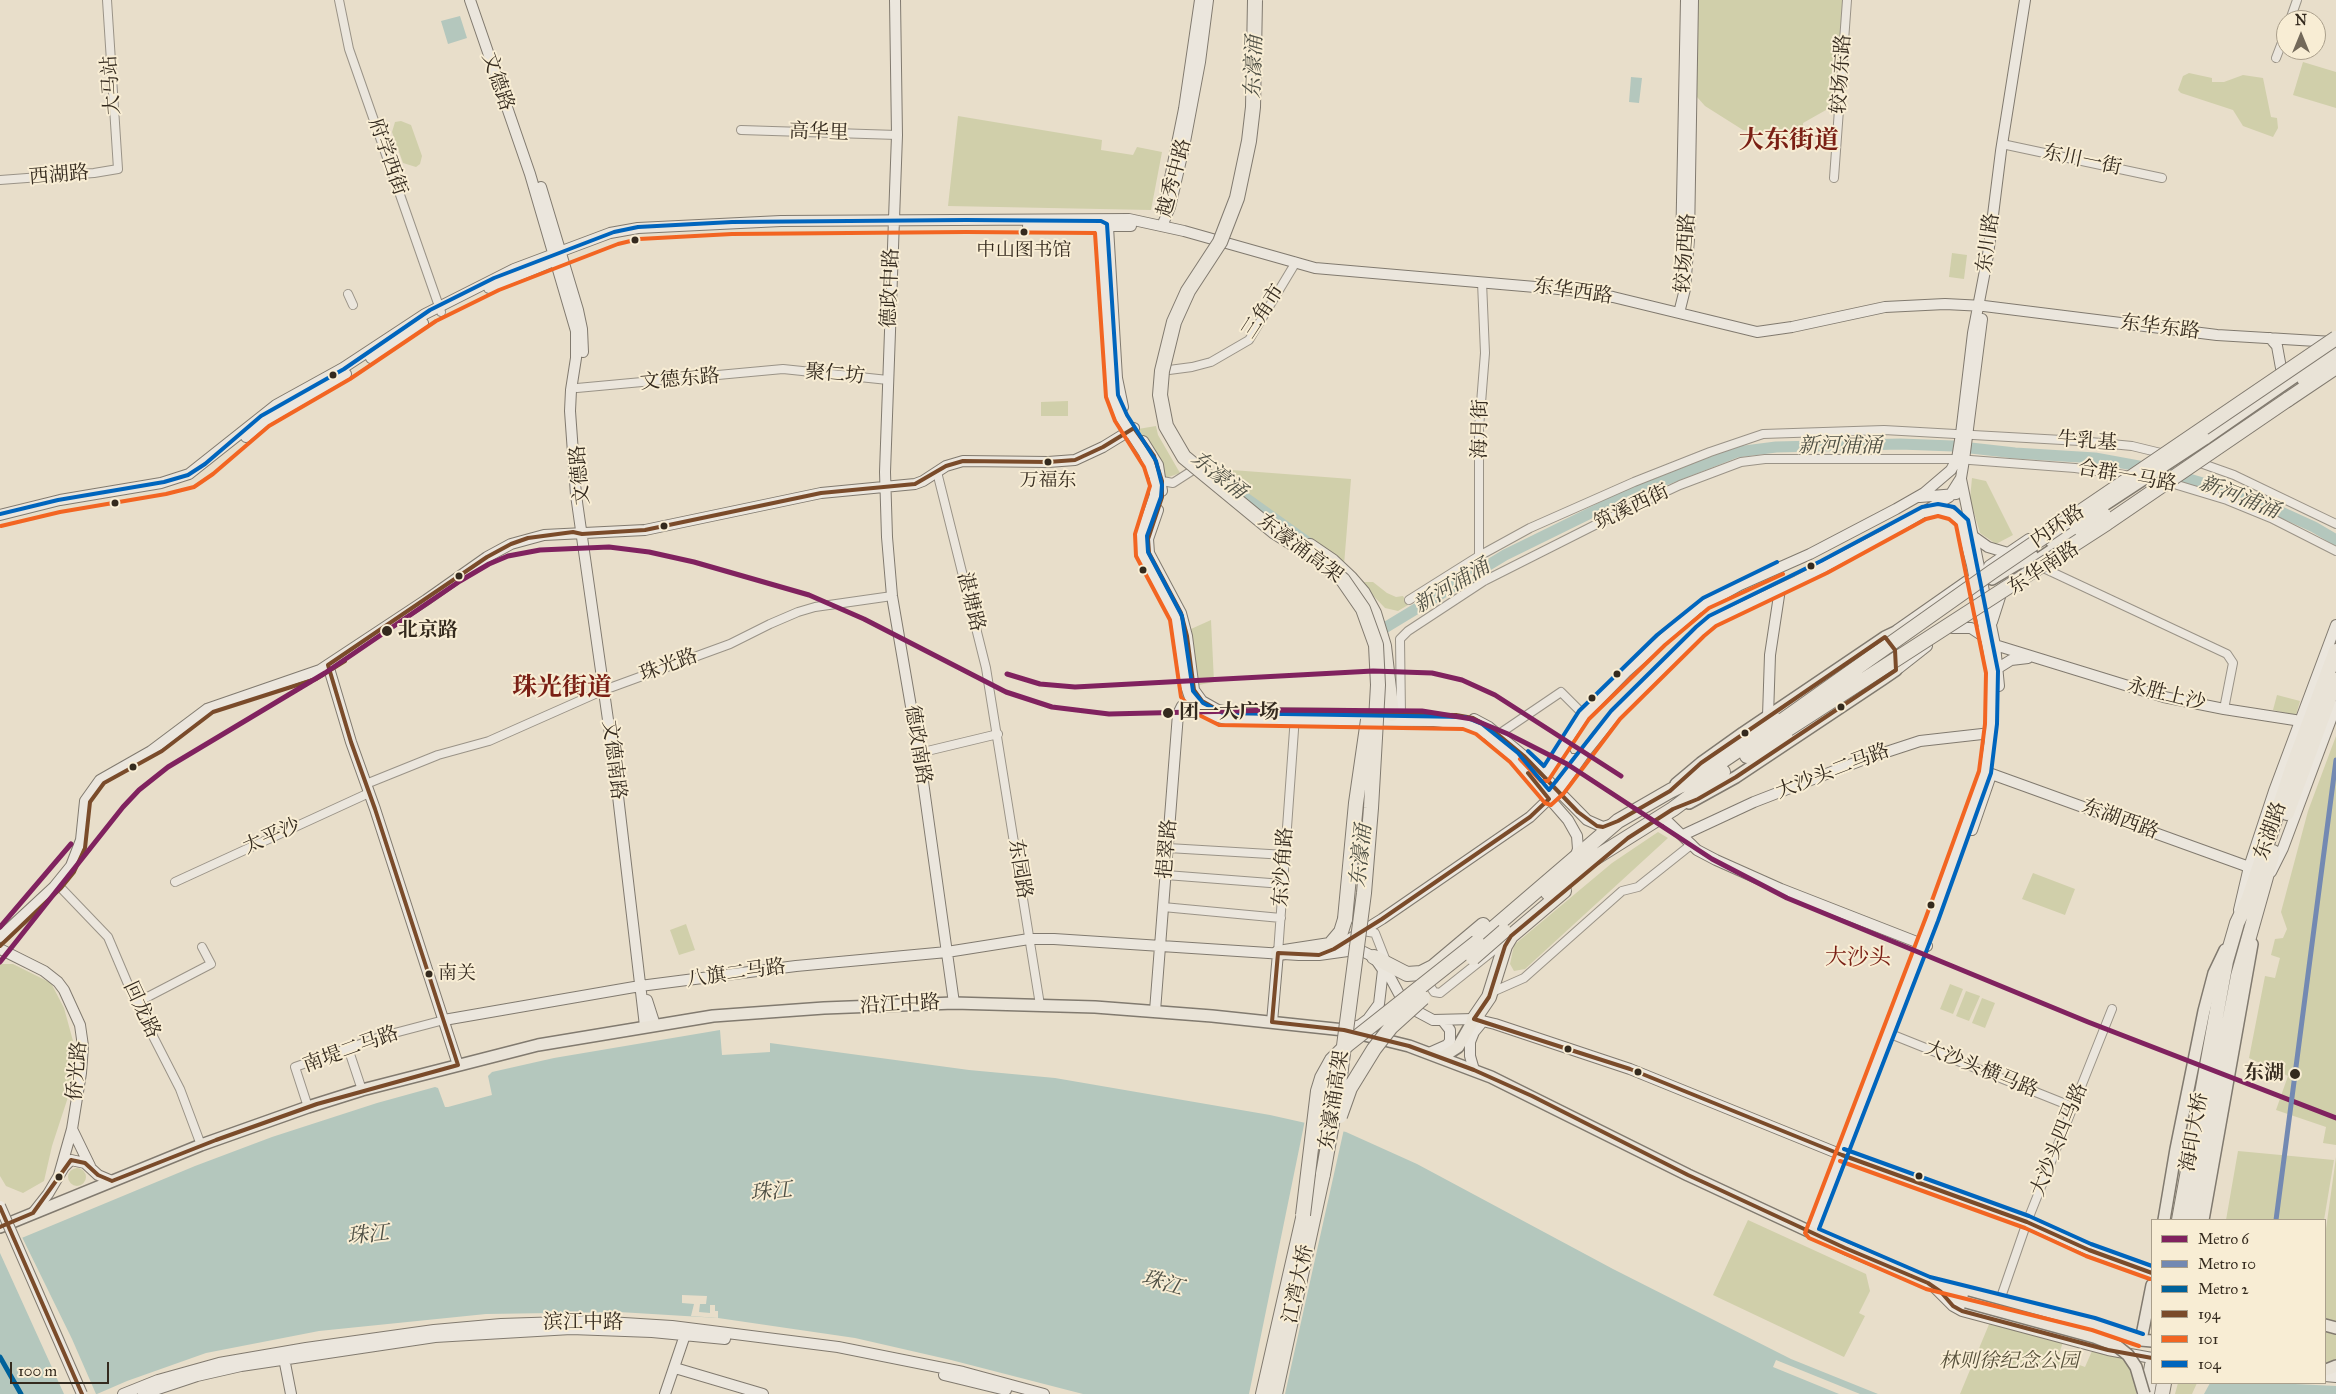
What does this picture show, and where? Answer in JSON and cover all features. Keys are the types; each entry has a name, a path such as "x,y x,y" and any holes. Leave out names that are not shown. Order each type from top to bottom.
{"highway":[{"name":"东濠涌高架","path":"1254,0 1253,106 1249,141 1237,198 1220,242 1178,310 1168,342 1160,388 1162,416 1174,442 1190,463 1275,532 1321,561 1343,580 1363,609 1376,645 1378,685 1372,808 1364,892 1340,1075 1319,1173"},
{"name":"东濠涌高架","path":"1254,0 1252,103 1239,189 1224,234 1184,297 1174,318 1160,377 1160,406 1170,438 1190,464 1276,533 1322,563 1344,582 1354,594 1365,616 1372,646 1362,718 1360,839 1345,974 1319,1173"},
{"name":"内环路","path":"1785,725 1992,572 2330,339"},
{"name":"内环路","path":"1785,725 2107,523 2336,367"},
{"path":"2207,441 2282,371"},
{"path":"2207,441 2287,400"},
{"path":"1228,494 1328,558 1357,585 1374,613 1381,635 1395,716"},
{"name":"东湖路","path":"2231,1016 2244,952 2298,768 2336,651"},
{"name":"东湖路","path":"2215,1014 2237,923 2249,898 2298,768 2336,680"},
{"path":"1278,953 1330,945 1341,932 1345,919 1362,718"},
{"path":"1303,1215 1318,1091 1322,1078 1332,1060 1347,1045 1477,942 1576,854 1618,821 1700,776 1785,725"},
{"path":"1303,1215 1347,1095 1361,1068 1378,1043 1411,1008 1508,933 1578,869 1668,813 1785,725"},
{"path":"1374,957 1399,971 1414,975 1430,969 1553,866 1576,854"},
{"path":"1478,1020 1490,993 1508,933"},
{"name":"海印大桥","path":"2179,1219 2215,1014"},
{"name":"海印大桥","path":"2191,1219 2231,1016"},
{"name":"江湾大桥","path":"1275,1394 1319,1173"},
{"name":"江湾大桥","path":"1263,1394 1303,1215"},
{"path":"2145,1394 2151,1370"}],"main road":[{"name":"文德路","path":"470,0 582,329 584,349 577,388 577,424 584,514 582,534"},
{"name":"文德路","path":"477,0 535,166 576,331 576,358 570,390 570,411 576,495 582,534"},
{"name":"德政中路","path":"885,487 897,135 895,0"},
{"name":"越秀中路","path":"1162,226 1188,81 1200,0"},
{"name":"越秀中路","path":"1162,226 1170,207 1184,147 1200,62 1208,0"},
{"name":"较场西路","path":"1679,313 1686,0"},
{"name":"较场西路","path":"1679,313 1685,289 1689,238 1693,0"},
{"name":"东川路","path":"1961,460 2002,144 2025,0"},
{"name":"东华西路","path":"265,417 347,374 440,309 558,256 616,238 638,234 732,228 893,224 1104,224 1137,220 1227,242 1326,270 1570,290 1613,297 1758,332 1785,329 1900,306 1930,304 1981,306"},
{"path":"1104,224 1112,396 1150,464 1156,486 1153,502 1141,535 1142,554 1176,618 1186,686 1195,700 1225,712 1362,718 1465,716 1482,722 1498,734 1545,776 1592,823 1603,826 1618,821"},
{"name":"东华东路","path":"1981,306 2075,319 2217,334 2270,338 2330,339 2336,343"},
{"path":"2330,339 2336,332"},
{"path":"2270,338 2277,346 2282,371"},
{"path":"2128,514 2130,503 2125,474 2146,470 2171,455 2336,343"},
{"path":"2207,441 2336,348"},
{"path":"1670,791 1701,763 1886,638 1981,591 1999,580 2207,441 2336,360"},
{"path":"2130,503 2336,360"},
{"name":"东华南路","path":"1668,813 1698,799 1736,776 1896,670 1952,628 2008,553 2282,371"},
{"name":"东华南路","path":"1981,591 2000,597 2174,484 2336,373"},
{"path":"0,515 60,500 161,483 189,474 265,417"},
{"path":"0,520 59,506 183,484 205,472 265,417"},
{"path":"0,947 61,888 82,859 86,844 90,802 104,783 162,751 213,712 316,679 329,668 504,554 534,542 573,538 582,534 644,530 821,493 915,484 924,482 954,463 963,461 1048,462 1076,460 1103,447 1132,429"},
{"path":"1132,429 1154,456 1162,481 1162,497 1151,529 1148,546 1153,561 1183,618 1188,636 1195,700"},
{"path":"1961,460 1963,496 1974,536 1986,638 1995,670 1988,773"},
{"path":"1549,799 1545,776 1584,715 1626,672 1697,609 1717,597 1795,561 1915,498 1941,481 1961,460"},
{"path":"1319,955 1334,949 1363,931 1530,817 1559,790 1615,715 1691,639 1713,621 1797,581 1924,513 1952,493 1961,478"},
{"name":"德政南路","path":"885,487 892,596 919,753 954,1002"},
{"path":"1915,498 1952,493 1963,496"},
{"path":"1811,1232 1925,945 1988,773 1997,731 1995,645 1992,628 1960,519 1946,511 1924,513"},
{"path":"1999,580 2033,563 2077,528"},
{"name":"文德南路","path":"582,534 604,690 640,986 650,1025"},
{"path":"1974,536 1988,547 2008,553"},
{"path":"1795,561 1791,574 1797,581"},
{"path":"1768,716 1771,646 1780,589"},
{"path":"1896,670 1917,643 1981,591"},
{"path":"1992,628 1994,614 2000,597"},
{"path":"2164,1219 2176,1149 2214,973 2237,923 2249,867 2274,790 2336,625"},
{"path":"1677,626 1689,630 1691,639"},
{"path":"1952,628 1971,628 1986,638"},
{"path":"1886,638 1895,650 1896,670"},
{"name":"永胜上沙","path":"1995,645 2156,694 2224,709 2301,721"},
{"path":"1995,670 2011,660 2034,658"},
{"path":"1848,664 1858,675 1863,693"},
{"path":"329,668 458,1065"},
{"path":"0,937 54,887 70,866 81,840 83,805 96,783 151,751 207,709 329,668"},
{"name":"挹翠路","path":"1155,1011 1178,714 1182,706 1195,700"},
{"path":"2264,883 2283,848 2336,706"},
{"path":"1395,716 1456,722 1479,728 1514,758 1575,830 1576,854"},
{"name":"大沙头二马路","path":"1682,835 1754,802 1865,759 1920,741 1991,732"},
{"path":"1564,744 1565,753 1569,759 1576,759 1584,755"},
{"name":"东湖西路","path":"1988,773 2249,867"},
{"path":"1668,813 1682,835 1697,850 1716,860 1781,890 1925,945"},
{"path":"2203,1219 2249,967 2252,925"},
{"name":"八旗二马路","path":"444,1020 640,986 796,966 947,952 1029,939 1091,940 1319,955 1355,950 1374,957"},
{"name":"侨光路","path":"0,947 44,970 58,982 74,1010 82,1034 83,1056 72,1129 91,1168"},
{"name":"东沙角路","path":"1272,1022 1278,953"},
{"path":"1374,957 1386,968 1405,1005 1433,1020 1478,1020 1630,1068 1842,1155 2027,1222 2089,1250 2151,1273"},
{"path":"1344,1030 1360,1025 1368,1019 1378,1004 1383,970 1374,957"},
{"name":"沿江中路","path":"363,1092 538,1045 713,1016 954,1002 1040,1004 1155,1011 1344,1030 1429,1053 1474,1070 1532,1096 1688,1175 1811,1232 1928,1283"},
{"path":"1429,1053 1442,1048 1450,1041 1450,1030 1443,1020"},
{"path":"1441,1058 1458,1047 1478,1020"},
{"path":"1474,1070 1470,1056 1470,1042 1478,1020"},
{"path":"0,1228 32,1213 201,1145 308,1107 363,1092"},
{"path":"0,1233 207,1148 363,1092"},
{"path":"58,1175 72,1129"},
{"path":"32,1213 48,1194 67,1162 71,1160 81,1160 104,1179 112,1181"},
{"path":"0,1206 82,1394"},
{"path":"0,1216 77,1394"},
{"path":"1928,1283 2094,1324 2148,1342 2151,1299"},
{"path":"1928,1283 1966,1302 2113,1344 2125,1352 2134,1362 2145,1394"},
{"path":"1928,1283 1941,1292 1953,1306 1962,1311 2108,1350 2151,1358"},
{"name":"滨江中路","path":"123,1394 158,1380 204,1366 283,1355 398,1341 497,1332 594,1330 686,1331 781,1338 861,1351 963,1372 1044,1394"},
{"path":"665,1394 686,1331"},
{"name":"滨江中路","path":"686,1331 859,1357 1021,1394"},
{"path":"283,1355 291,1394"},
{"name":"滨江中路","path":"143,1394 218,1371 283,1355"},
{"path":"675,1368 763,1394"},
{"path":"2330,1370 2336,1377"}],"street":[{"name":"大马站","path":"107,0 118,169"},
{"name":"府学西街","path":"338,0 349,49 440,309"},
{"name":"较场东路","path":"1834,178 1847,0"},
{"name":"高华里","path":"741,130 897,135"},
{"name":"东川一街","path":"2002,144 2162,178"},
{"name":"西湖路","path":"0,180 94,173 118,169"},
{"name":"三角市","path":"1169,370 1192,368 1212,362 1242,346 1249,340 1296,262"},
{"name":"海月街","path":"1482,282 1485,353 1479,428 1479,558 1484,578"},
{"path":"348,294 353,305"},
{"name":"聚仁坊","path":"783,369 888,380"},
{"name":"文德东路","path":"577,388 783,369"},
{"name":"牛乳基","path":"1409,600 1530,528 1590,501 1710,452 1763,434 1884,430 2132,446 2203,464 2264,489 2336,524"},
{"name":"筑溪西街","path":"1395,716 1400,639 1484,578 1680,485 1741,462 1765,459 1961,460"},
{"name":"合群一马路","path":"1961,460 2047,465 2125,474 2174,484 2256,511 2336,551"},
{"path":"1162,481 1173,483 1204,462"},
{"name":"湛塘路","path":"937,472 981,646 998,734"},
{"path":"2033,563 2227,654 2233,663 2224,709"},
{"name":"珠光路","path":"368,789 438,755 489,741 604,690 730,644 770,624 814,607 892,596"},
{"path":"1498,734 1561,692 1584,715"},
{"name":"东沙角路","path":"1278,953 1295,716"},
{"path":"919,753 998,734"},
{"name":"东园路","path":"998,734 1040,1004"},
{"name":"太平沙","path":"175,882 368,789"},
{"path":"1490,993 1524,978 1622,891 1638,887 1692,844"},
{"path":"1168,848 1286,855"},
{"path":"1166,875 1283,884"},
{"name":"回龙路","path":"61,888 108,937 136,1003 180,1089 201,1145"},
{"path":"1163,907 1281,918"},
{"path":"1363,931 1375,933 1382,955 1389,965"},
{"path":"1430,969 1426,973 1426,981 1434,992 1440,993 1508,933"},
{"path":"136,1003 211,964 202,947"},
{"name":"大沙头四马路","path":"2000,1300 2027,1222 2112,1010"},
{"name":"南堤二马路","path":"308,1107 295,1067 383,1036 444,1020"},
{"name":"大沙头横马路","path":"1891,1034 2073,1107"},
{"path":"348,1048 363,1092"}],"green space":[{"path":"1698,0 1844,0 1837,78 1832,98 1826,110 1803,123 1804,139 1743,130 1705,106 1697,97 1694,88"},
{"path":"2303,62 2336,72 2336,108 2293,95"},
{"path":"2189,73 2212,78 2212,82 2224,82 2243,75 2263,78 2271,117 2277,118 2278,128 2273,137 2243,126 2233,110 2181,93 2178,90 2183,76"},
{"path":"958,116 1102,140 1101,150 1133,155 1137,147 1162,152 1151,210 948,206"},
{"path":"401,121 411,125 422,156 420,164 416,167 403,163 392,132 395,122"},
{"path":"1952,253 1967,255 1964,279 1949,277"},
{"path":"1068,401 1068,416 1041,416 1041,402"},
{"path":"1156,426 1158,435 1180,473 1166,478 1161,462 1138,429"},
{"path":"1232,470 1351,479 1344,565 1313,540 1232,483"},
{"path":"1972,478 1986,481 2013,535 1996,544 1980,533 1970,499"},
{"path":"1360,582 1373,582 1387,593 1396,597 1403,596 1408,605 1398,611 1385,608"},
{"path":"1211,620 1214,682 1199,685 1191,629"},
{"path":"2277,695 2300,701 2296,715 2273,710"},
{"path":"2336,736 2336,1145 2323,1143 2326,1127 2276,1110 2288,1076 2249,1058 2265,976 2275,978 2280,958 2271,955 2275,939 2283,938 2287,929 2281,912 2308,811"},
{"path":"1658,832 1668,838 1525,969 1514,971 1510,964 1514,945 1612,863"},
{"path":"2033,873 2075,889 2065,915 2022,899"},
{"path":"686,924 695,950 679,955 670,930"},
{"path":"0,964 13,964 51,983 64,1008 73,1041 74,1064 70,1091 52,1146 44,1181 23,1193 6,1186 0,1176"},
{"path":"1950,984 1963,989 1953,1014 1940,1009"},
{"path":"1966,991 1980,996 1969,1021 1956,1016"},
{"path":"1982,998 1995,1003 1985,1028 1972,1023"},
{"path":"2238,1151 2334,1160 2324,1219 2226,1219"},
{"path":"2336,1157 2336,1323 2326,1321 2326,1229"},
{"path":"73,1168 81,1168 86,1173 84,1184 73,1186 68,1181 68,1173"},
{"path":"1748,1220 1866,1274 1870,1291 1859,1313 1865,1316 1844,1357 1713,1295"},
{"name":"林则徐纪念公园","path":"1990,1322 2063,1342 2058,1357 2085,1367 2092,1351 2125,1358 2137,1382 2136,1394 1960,1394"},
{"path":"2326,1332 2336,1335 2336,1361 2326,1364"},
{"path":"2178,1384 2197,1384 2192,1394 2175,1394"}],"water":[{"path":"460,16 467,38 448,44 441,21"},
{"path":"1631,77 1642,78 1639,103 1629,102"},
{"name":"珠江","path":"720,1030 722,1055 770,1052 770,1043 969,1070 1055,1078 1270,1115 1346,1132 1417,1164 1613,1269 1791,1359 1878,1394 1083,1394 951,1360 855,1338 718,1318 619,1312 486,1314 319,1331 206,1353 127,1381 97,1394 0,1394 0,1247 195,1166 272,1137 377,1103 435,1087 438,1088 445,1107 448,1107 492,1095 488,1076 492,1072 554,1058"},
{"path":"2209,1384 2336,1386 2336,1394 2204,1394"}],"pier":[{"path":"1305,1120 1344,1129 1285,1394 1249,1394"},
{"path":"21,1235 72,1339 96,1394 64,1394 0,1253 0,1244"},
{"path":"682,1295 707,1296 706,1304 700,1304 699,1312 710,1313 710,1305 715,1305 715,1311 718,1311 718,1318 691,1316 694,1304 682,1303"},
{"path":"1776,1360 1860,1394 1839,1394 1773,1367"}],"waterway":[{"name":"新河浦涌","path":"1373,635 1505,555 1627,495 1737,452 1776,447 1900,444 1953,446 2015,453 2095,458 2155,469 2223,489 2268,506 2314,527 2336,540"},
{"name":"东濠涌","path":"1226,484 1317,549"}],"metro line":[{"name":"6","path":"0,962 123,807 139,790 168,767 325,673 460,581 489,564 508,556 540,550 609,547 649,552 694,562 809,595 864,619 1006,692 1052,707 1109,714 1277,710 1422,711 1472,719 1508,734 1567,764 1712,859 1787,898 2088,1022 2336,1118"},
{"name":"6","path":"1007,674 1040,684 1075,687 1373,671 1432,673 1462,680 1495,695 1621,776"},
{"name":"10","path":"2276,1219 2336,760"},
{"name":"6","path":"0,927 71,844"},
{"name":"2","path":"0,1357 21,1394"}],"transit line":[{"name":"104","path":"0,514 58,500 164,482 188,475 205,464 261,416 344,369 430,310 494,278 614,232 638,227 732,222 966,220 1101,221 1107,224 1118,395 1127,415 1156,461 1162,485 1161,497 1147,536 1148,552 1182,616 1193,691 1203,703 1223,713 1465,717 1482,724 1518,753 1549,790 1611,711 1709,616 1821,561 1922,507 1938,504 1954,507 1968,520 1998,671 1997,724 1991,773 1938,921 1819,1229 1930,1277 2095,1318 2143,1334"},
{"name":"101","path":"1,526 60,512 166,494 194,487 213,474 269,426 350,379 436,321 499,290 618,244 639,239 732,234 966,232 1095,233 1106,397 1115,421 1144,467 1150,486 1135,534 1136,556 1170,620 1181,697 1195,713 1219,725 1463,729 1476,734 1510,762 1545,803 1551,805 1564,793 1620,719 1716,626 1827,573 1926,519 1938,516 1949,519 1956,525 1986,673 1985,724 1979,771 1926,917 1805,1233 1809,1238 1926,1289 2092,1330 2139,1346"},
{"name":"194","path":"0,1227 33,1213 71,1160 85,1163 98,1175 112,1181 216,1140 317,1104 458,1065 375,809 351,742 328,665 487,557 511,544 528,538 573,532 582,534 645,530 821,493 915,484 946,466 963,461 1048,462 1075,460 1103,447 1134,428 1154,456 1162,481 1162,497 1148,539 1149,553 1181,613 1187,636 1194,690 1202,701 1218,710 1234,713 1456,715 1473,718 1489,727 1524,756 1578,812 1597,826 1603,827 1618,821 1670,791 1701,763 1885,637 1895,650 1896,670 1736,777 1698,799 1673,809 1628,838 1511,936 1505,946 1489,997 1474,1019 1630,1069 1842,1155 2027,1222 2089,1250 2151,1273"},
{"name":"104","path":"1528,751 1544,766 1579,711 1657,635 1703,598 1777,562"},
{"name":"101","path":"1520,759 1541,781 1548,781 1589,719 1665,645 1709,608 1783,574"},
{"name":"194","path":"0,946 61,888 74,872 85,848 90,802 104,783 162,751 213,712 316,679 345,661"},
{"name":"194","path":"1528,773 1549,799 1530,817 1382,919 1334,949 1319,955 1278,953 1272,1022 1344,1030 1409,1046 1474,1070 1532,1096 1688,1175 1845,1248 1928,1283 1941,1292 1953,1306 1962,1311 2108,1350 2151,1358"},
{"name":"104","path":"1844,1149 2029,1216 2091,1244 2151,1266"},
{"name":"101","path":"1840,1161 2025,1228 2086,1256 2150,1279"},
{"name":"194","path":"0,1207 82,1394"}],"place":[{"name":"中山图书馆","path":"1024,232"},
{"name":"万福东","path":"1048,462"},
{"name":"北京路","path":"387,631"},
{"name":"团一大广场","path":"1168,713"},
{"name":"南关","path":"429,974"},
{"name":"东湖","path":"2295,1074"}],"district":[{"name":"大东街道","path":"1789,142"},
{"name":"珠光街道","path":"562,689"},
{"name":"大沙头","path":"1858,959"}]}
